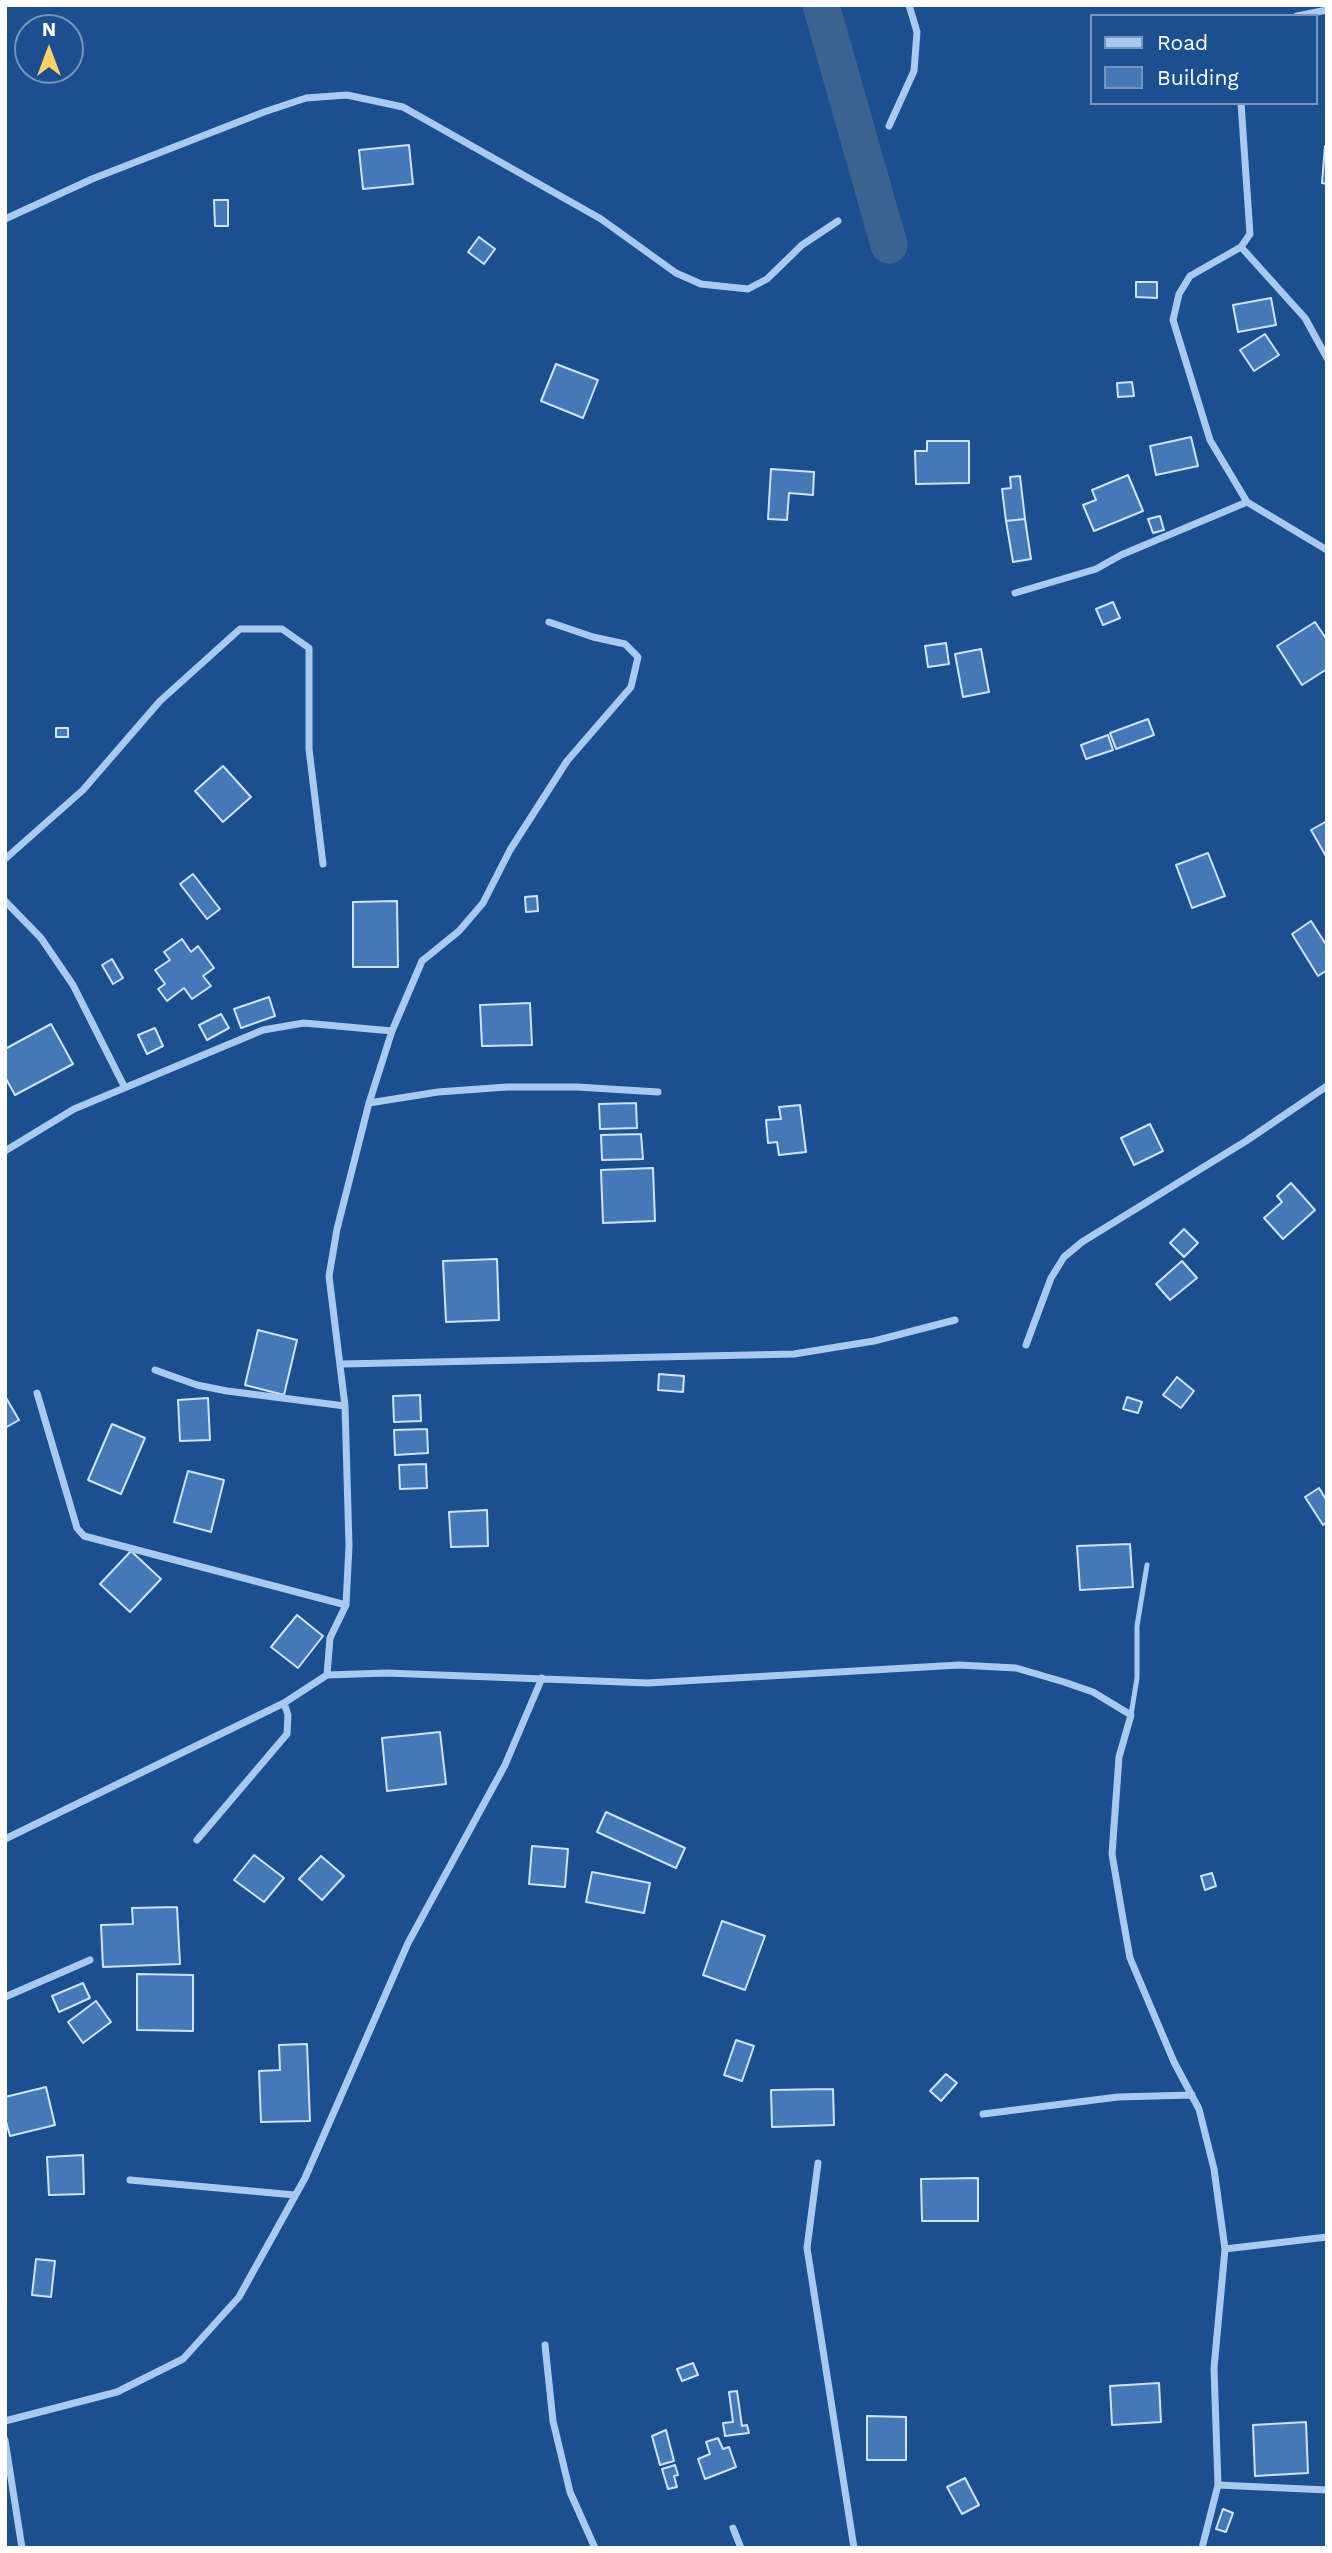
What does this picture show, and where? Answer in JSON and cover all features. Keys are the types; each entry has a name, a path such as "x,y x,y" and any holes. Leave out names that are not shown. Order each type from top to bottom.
{"street":[{"path":"889,126 914,71 917,32 908,5"},
{"path":"1307,14 1327,10"},
{"path":"5,219 92,179 264,112 306,98 347,95 404,107 601,219 676,273 701,284 748,289 767,279 802,245 838,221"},
{"path":"1241,105 1250,234 1241,247 1190,276 1179,294 1172,320 1210,440 1247,502 1327,550"},
{"path":"1241,247 1304,318 1327,358"},
{"path":"1015,593 1096,569 1121,555 1247,502"},
{"path":"327,1675 330,1638 346,1605 349,1546 342,1364 329,1276 337,1229 369,1103 392,1031 426,955 459,931 483,902 510,850 567,761 631,687 638,657 625,643 593,637 549,622"},
{"path":"5,859 83,790 160,701 240,629 282,629 309,648 309,749 323,864"},
{"path":"5,901 41,938 73,985 124,1086"},
{"path":"5,1151 54,1119 124,1086 263,1030 289,1024 392,1031"},
{"path":"1026,1345 1051,1278 1064,1258 1082,1242 1247,1141 1327,1086"},
{"path":"369,1103 438,1092 507,1087 577,1087 658,1092"},
{"path":"342,1364 794,1354 874,1341 955,1320"},
{"path":"155,1370 197,1385 227,1391 345,1406"},
{"path":"37,1393 77,1528 84,1536 346,1605"},
{"path":"5,1839 284,1703 327,1675 387,1673 648,1683 959,1665 1016,1668 1093,1692 1131,1715 1119,1757 1112,1854 1130,1958 1199,2109 1214,2169 1224,2249 1214,2368 1219,2485 1202,2548"},
{"path":"5,2421 117,2392 183,2359 239,2297 295,2195 408,1943 499,1777 542,1678"},
{"path":"197,1840 287,1734 288,1715 284,1703"},
{"path":"5,1997 90,1960"},
{"path":"983,2114 1118,2097 1192,2095"},
{"path":"818,2163 807,2248 854,2548"},
{"path":"130,2180 295,2195"},
{"path":"1224,2249 1327,2237"},
{"path":"545,2344 553,2421 570,2492 595,2548"},
{"path":"5,2440 22,2548"},
{"path":"1219,2485 1327,2490"},
{"path":"733,2528 741,2548"}],"lane":[{"path":"1131,1715 1138,1678 1137,1626 1147,1565"}],"building":[{"path":"409,145 413,184 363,189 359,150"},
{"path":"1327,146 1327,184 1322,183"},
{"path":"214,200 228,200 228,226 215,226"},
{"path":"479,237 495,249 484,264 468,252"},
{"path":"1136,282 1157,282 1157,298 1136,297"},
{"path":"1271,298 1276,325 1238,332 1233,305"},
{"path":"1265,334 1279,355 1254,371 1240,350"},
{"path":"556,364 598,380 583,418 541,401"},
{"path":"1132,382 1134,396 1118,397 1117,383"},
{"path":"1191,437 1198,466 1156,475 1150,446"},
{"path":"927,441 969,441 969,483 916,484 915,451 927,451"},
{"path":"771,469 814,472 813,495 789,493 787,520 768,519"},
{"path":"1128,475 1143,511 1094,531 1083,505 1096,500 1092,490"},
{"path":"1020,476 1025,519 1006,521 1002,489 1011,488 1010,477"},
{"path":"1160,516 1164,530 1153,533 1148,519"},
{"path":"1025,519 1031,559 1013,562 1006,521"},
{"path":"1113,602 1120,618 1103,625 1096,609"},
{"path":"1315,622 1327,640 1327,669 1302,685 1277,646"},
{"path":"946,643 949,664 928,667 925,646"},
{"path":"981,649 989,692 963,697 955,654"},
{"path":"1148,719 1154,735 1116,749 1110,733"},
{"path":"56,728 68,728 68,737 56,737"},
{"path":"1108,735 1113,750 1086,759 1081,745"},
{"path":"223,766 251,797 223,822 195,791"},
{"path":"1327,821 1327,858 1311,830"},
{"path":"1208,853 1225,896 1192,908 1176,865"},
{"path":"193,874 220,909 207,919 180,884"},
{"path":"537,896 538,911 526,912 525,897"},
{"path":"397,901 398,967 353,967 353,902"},
{"path":"1311,921 1327,946 1327,970 1318,976 1292,934"},
{"path":"182,939 191,952 198,946 214,968 203,976 211,986 192,999 184,988 167,1001 158,989 165,984 155,970 170,960 164,952"},
{"path":"112,959 123,978 113,984 102,965"},
{"path":"269,997 275,1016 241,1028 234,1009"},
{"path":"530,1003 532,1045 482,1046 480,1005"},
{"path":"221,1014 229,1028 207,1040 199,1025"},
{"path":"51,1024 73,1064 15,1095 5,1077 5,1049"},
{"path":"155,1028 163,1046 147,1054 138,1035"},
{"path":"636,1103 637,1128 600,1129 599,1104"},
{"path":"800,1105 806,1152 779,1155 777,1142 768,1143 766,1120 781,1119 779,1107"},
{"path":"1150,1124 1163,1151 1134,1165 1121,1138"},
{"path":"641,1134 643,1159 602,1160 601,1135"},
{"path":"653,1168 655,1221 603,1223 601,1170"},
{"path":"1291,1183 1315,1210 1283,1239 1264,1218 1282,1202 1277,1196"},
{"path":"1184,1229 1198,1243 1184,1257 1170,1243"},
{"path":"497,1259 499,1320 446,1322 443,1261"},
{"path":"1182,1261 1197,1278 1170,1300 1156,1284"},
{"path":"258,1330 297,1340 284,1395 245,1385"},
{"path":"659,1374 684,1376 683,1392 658,1390"},
{"path":"1177,1377 1194,1391 1181,1408 1163,1395"},
{"path":"420,1395 421,1421 394,1422 393,1396"},
{"path":"5,1396 19,1420 5,1428"},
{"path":"1127,1397 1142,1402 1138,1413 1123,1409"},
{"path":"208,1398 210,1440 180,1441 178,1400"},
{"path":"112,1424 145,1438 121,1494 88,1480"},
{"path":"427,1429 428,1453 395,1455 394,1430"},
{"path":"426,1464 427,1488 400,1489 399,1465"},
{"path":"188,1471 224,1480 211,1532 174,1522"},
{"path":"1319,1488 1327,1501 1327,1522 1323,1525 1305,1497"},
{"path":"487,1510 488,1546 451,1547 449,1512"},
{"path":"1130,1544 1133,1587 1080,1590 1077,1546"},
{"path":"131,1551 161,1579 130,1612 100,1584"},
{"path":"297,1615 323,1636 298,1668 271,1647"},
{"path":"440,1732 446,1784 387,1791 382,1738"},
{"path":"606,1812 685,1848 676,1868 597,1832"},
{"path":"532,1846 568,1849 565,1887 529,1884"},
{"path":"254,1855 284,1878 264,1902 234,1880"},
{"path":"321,1856 344,1876 322,1900 299,1879"},
{"path":"592,1872 650,1883 644,1913 586,1902"},
{"path":"1212,1873 1216,1886 1205,1890 1201,1876"},
{"path":"177,1907 180,1964 103,1967 101,1925 133,1924 132,1908"},
{"path":"722,1921 765,1936 745,1990 703,1975"},
{"path":"137,1974 193,1975 193,2031 137,2030"},
{"path":"83,1983 90,1998 59,2012 52,1996"},
{"path":"96,2001 111,2022 83,2043 68,2022"},
{"path":"736,2040 754,2046 742,2081 724,2075"},
{"path":"307,2044 310,2121 261,2122 259,2071 280,2070 279,2045"},
{"path":"946,2074 957,2083 941,2101 930,2091"},
{"path":"46,2087 55,2125 10,2136 5,2118 5,2097"},
{"path":"833,2089 834,2125 772,2127 771,2090"},
{"path":"83,2155 84,2194 49,2195 47,2157"},
{"path":"978,2178 978,2221 922,2221 921,2179"},
{"path":"36,2259 55,2261 51,2297 32,2295"},
{"path":"693,2363 698,2375 682,2381 677,2369"},
{"path":"1159,2383 1161,2422 1112,2425 1110,2386"},
{"path":"737,2391 742,2426 747,2425 749,2433 725,2436 723,2423 733,2422 729,2392"},
{"path":"867,2416 906,2417 906,2460 867,2460"},
{"path":"1306,2422 1308,2473 1255,2476 1253,2425"},
{"path":"666,2430 674,2461 660,2465 652,2436"},
{"path":"718,2438 723,2449 729,2447 736,2467 705,2479 698,2459 710,2454 706,2442"},
{"path":"675,2465 677,2487 668,2489 662,2469"},
{"path":"965,2478 979,2505 962,2514 947,2487"},
{"path":"1223,2509 1233,2513 1226,2532 1216,2529"}],"waterway":[{"path":"821,5 889,245"}]}
